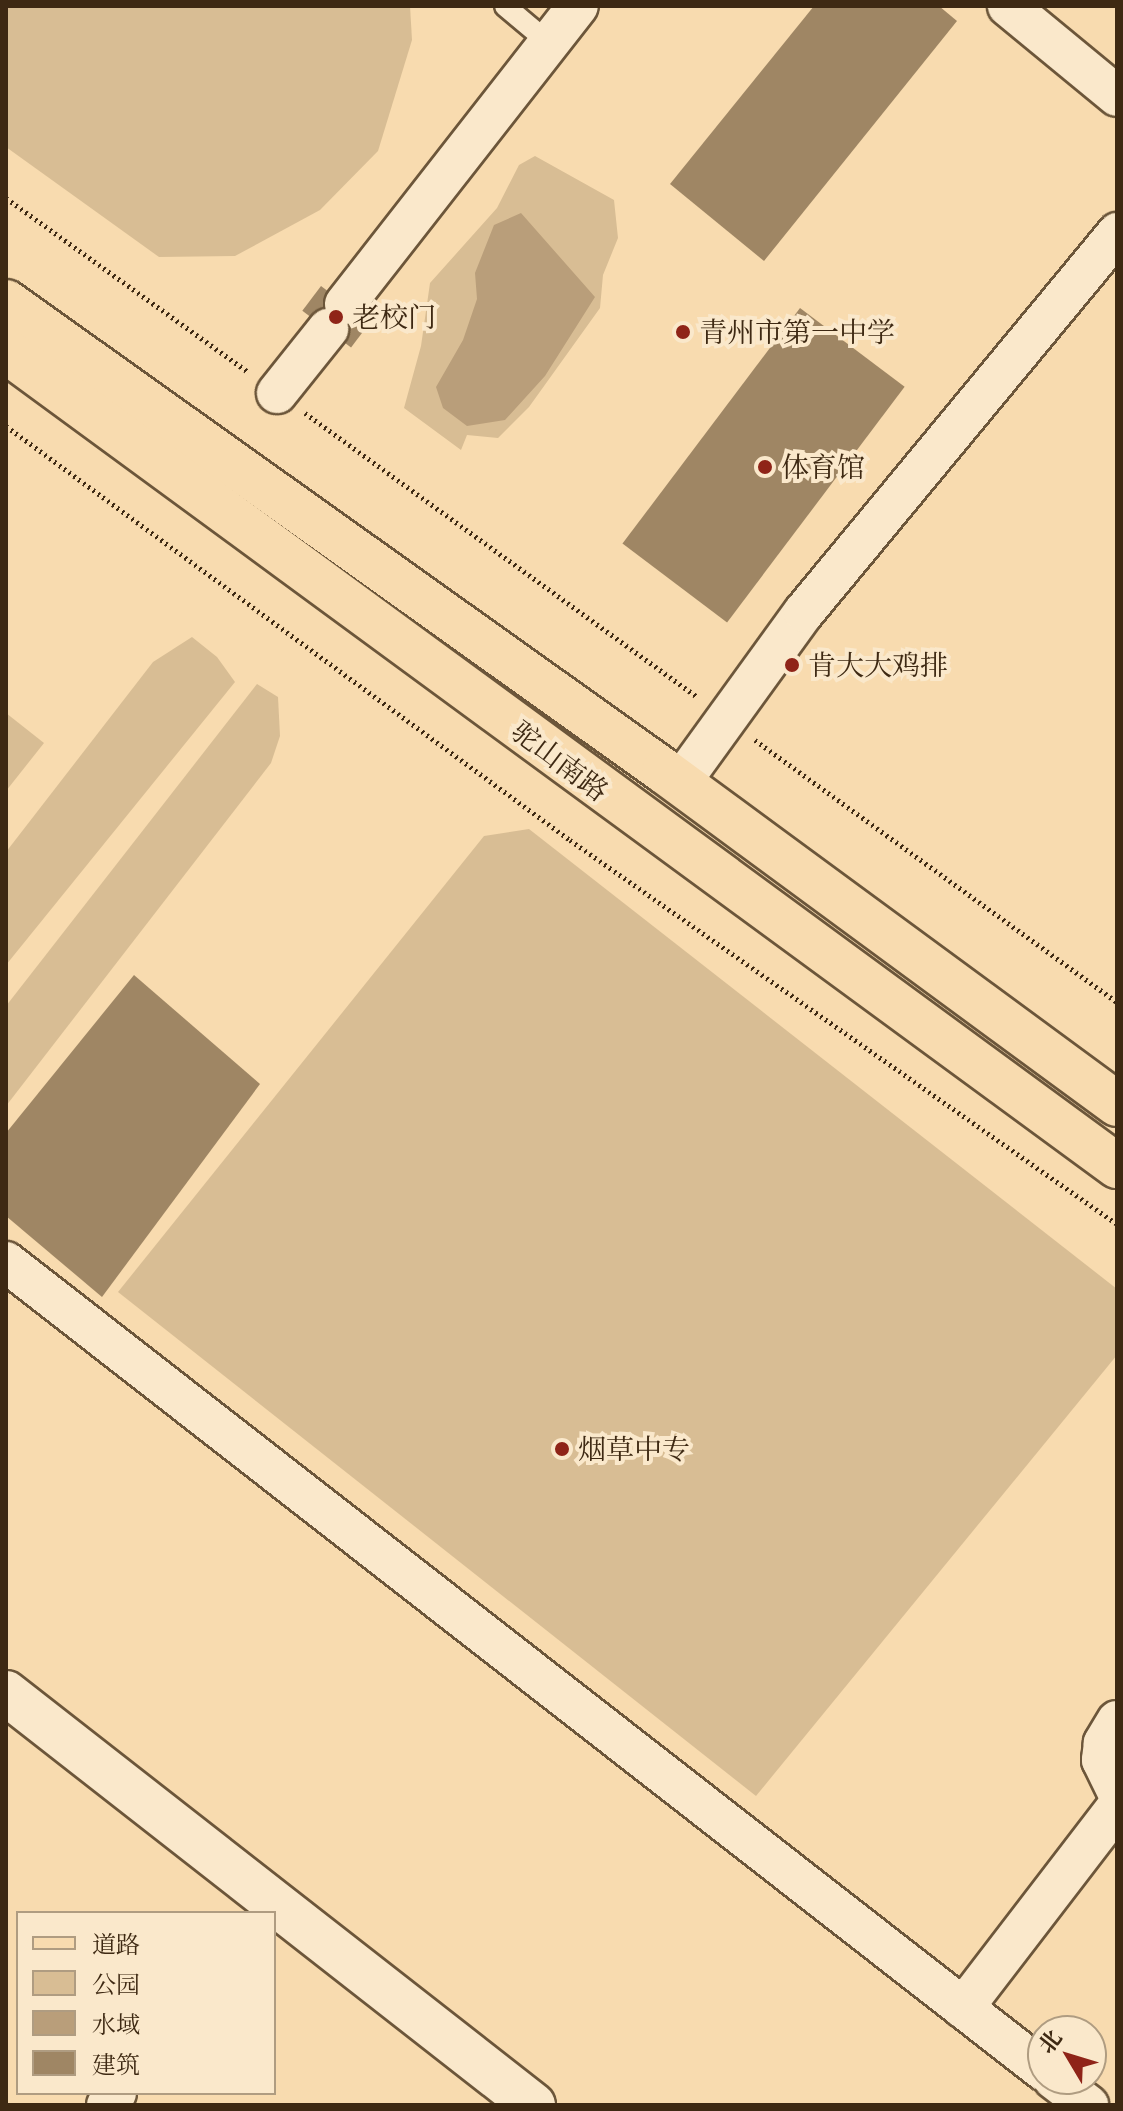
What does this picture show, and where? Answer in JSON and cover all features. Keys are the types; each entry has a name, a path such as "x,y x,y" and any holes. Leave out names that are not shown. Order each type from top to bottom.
{"main road":[{"name":"驼山南路","path":"6,302 680,783 1117,1104"},
{"name":"驼山南路","path":"6,351 1117,1166"}],"street":[{"path":"277,393 578,6"},
{"path":"1008,6 1117,96"},
{"path":"680,783 804,612 1117,233"},
{"path":"6,1262 1027,2058"},
{"path":"6,1693 533,2105"},
{"path":"1117,1721 1104,1743 1102,1760 1117,1791"},
{"path":"963,2008 1117,1807"}],"lane":[{"path":"505,6 549,43"}],"path":[{"path":"6,198 1117,1002"},
{"path":"6,426 570,840 1117,1224"}],"green space":[{"path":"6,6 410,6 412,40 378,151 320,210 235,256 159,257 6,147"},
{"path":"535,156 614,200 618,238 603,275 600,308 529,407 498,438 467,435 461,450 404,408 421,346 430,283 497,208 519,165"},
{"path":"192,637 217,657 235,682 6,965 6,852 153,662"},
{"path":"257,684 278,697 280,736 271,763 6,1106 6,1006"},
{"path":"6,713 44,743 6,791"},
{"path":"529,829 1117,1289 1117,1355 756,1796 118,1292 484,836"}],"water":[{"path":"521,213 595,297 545,376 505,420 467,426 443,408 436,387 463,340 477,299 475,273 494,225"}],"building":[{"path":"814,6 939,6 957,21 764,261 670,184"},
{"name":"老校门","path":"321,286 370,323 351,347 302,311"},
{"name":"体育馆","path":"800,308 905,387 727,622 622,544"},
{"path":"134,975 260,1084 102,1297 6,1216 6,1133"}],"place":[{"name":"老校门","path":"336,317"},
{"name":"青州市第一中学","path":"683,332"},
{"name":"体育馆","path":"765,467"},
{"name":"肯大大鸡排","path":"792,665"},
{"name":"烟草中专","path":"562,1449"}]}
